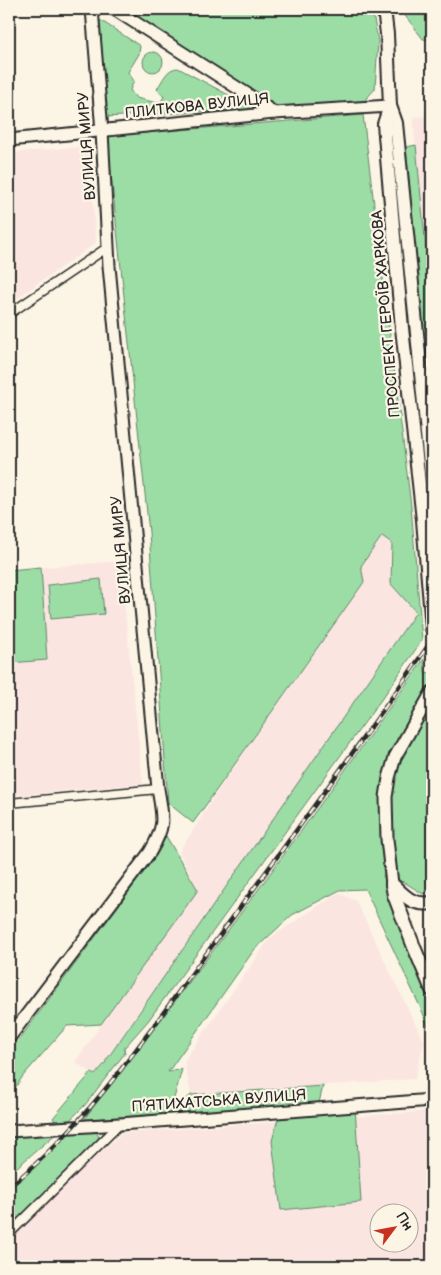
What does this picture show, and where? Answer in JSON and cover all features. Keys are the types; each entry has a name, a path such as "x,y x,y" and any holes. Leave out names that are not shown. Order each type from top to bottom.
{"main road":[{"name":"ПРОСПЕКТ ГЕРОЇВ ХАРКОВА","path":"384,9 390,106 396,123 432,484"},
{"name":"ПРОСПЕКТ ГЕРОЇВ ХАРКОВА","path":"390,106 384,124 432,628"},
{"path":"392,884 409,900 424,904 432,903"},
{"path":"392,884 394,895 432,990"}],"street":[{"name":"ВУЛИЦЯ МИРУ","path":"9,1038 150,852 159,836 163,819 158,789 108,247 102,131 92,9"},
{"path":"114,9 274,113"},
{"name":"ПЛИТКОВА ВУЛИЦЯ","path":"9,140 274,113 390,106"},
{"path":"9,314 108,247"},
{"path":"392,884 387,838 386,797 389,778 395,757 432,692"},
{"path":"9,802 158,789"},
{"name":"П’ЯТИХАТСЬКА ВУЛИЦЯ","path":"9,1131 432,1100"},
{"path":"9,1234 120,1124"}],"shaded area":[{"path":"432,116 432,312 413,117"},
{"path":"89,146 96,243 9,304 9,153"},
{"path":"382,535 392,543 391,584 417,612 95,1075 75,1062 197,888 179,852 224,781 364,582 361,566"},
{"path":"120,561 143,784 9,796 9,570"},
{"path":"338,893 356,901 424,1042 415,1079 191,1095 184,1061 270,938"},
{"path":"432,1111 432,1266 9,1266 9,1235 122,1133"}],"green space":[{"path":"122,9 372,9 378,41 375,89 364,101 276,108"},
{"path":"402,9 432,9 432,40 423,39"},
{"path":"100,20 140,46 139,54 128,72 134,81 130,90 136,98 158,103 161,101 164,97 157,89 168,72 178,68 255,109 105,117"},
{"path":"153,52 160,55 163,62 160,69 153,72 146,69 143,62 146,55"},
{"path":"363,115 411,506 422,640 391,686 148,1021 124,1048 125,1053 85,1105 70,1120 55,1121 53,1118 91,1073 95,1075 106,1062 416,612 391,584 392,543 382,536 361,566 364,582 193,823 168,803 149,532 107,136"},
{"path":"389,128 392,128 432,558 421,451"},
{"path":"416,145 432,312 432,426 406,147"},
{"path":"41,567 47,660 9,663 9,570"},
{"path":"101,579 104,614 51,619 48,585"},
{"path":"424,659 425,673 432,672 432,888 423,894 404,882 383,875 432,1008 432,1037 423,1013 365,889 340,890 292,915 254,950 168,1072 182,1069 170,1113 191,1095 323,1086 319,1103 84,1119 257,891"},
{"path":"166,836 198,890 101,1024 67,1026 23,1076 9,1097 9,1053 157,854"},
{"path":"355,1106 361,1202 281,1210 272,1141 279,1115"},
{"path":"96,1131 99,1140 9,1230 9,1187 70,1132"},
{"path":"58,1132 9,1174 9,1136"}],"railway":[{"path":"9,1187 66,1134 117,1075 322,796 432,640"}]}
